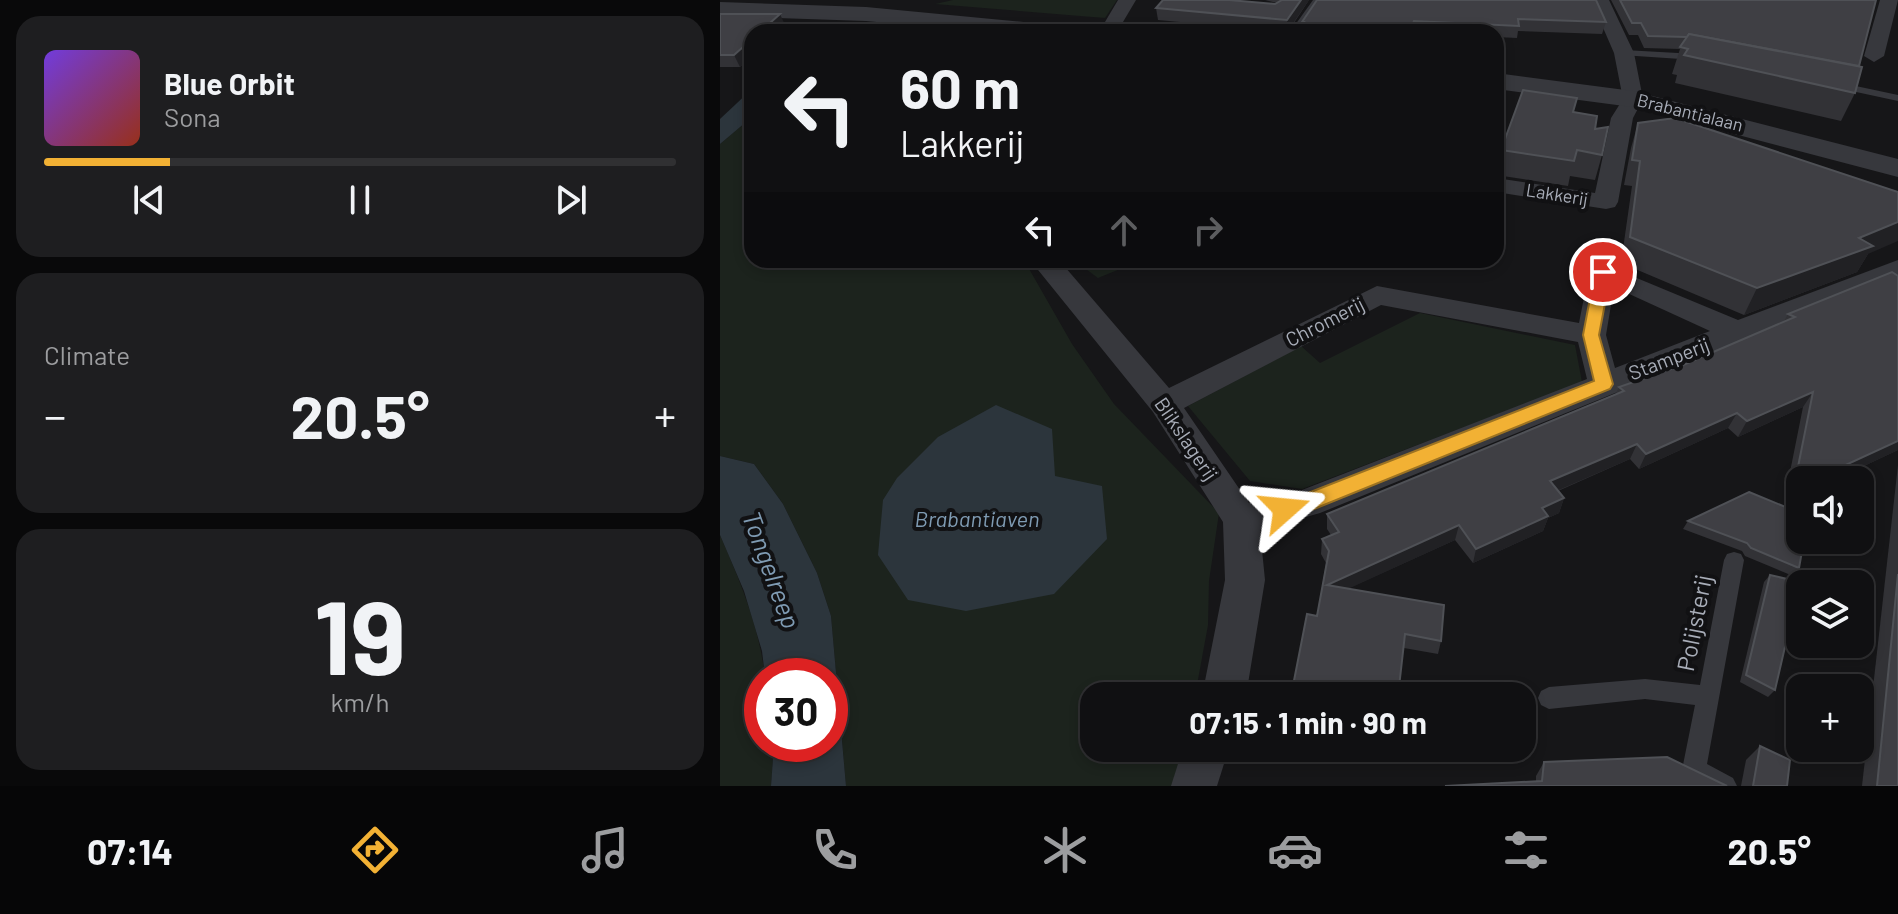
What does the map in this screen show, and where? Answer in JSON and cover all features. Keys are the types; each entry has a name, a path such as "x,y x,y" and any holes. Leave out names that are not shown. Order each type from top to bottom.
{"street":[{"path":"1113,24 1127,0"},
{"path":"1600,0 1624,53 1633,99"},
{"path":"1874,56 1889,0"},
{"path":"720,9 866,14 970,24"},
{"name":"Brabantialaan","path":"1504,82 1633,99 1892,169"},
{"name":"Lakkerij","path":"1504,186 1606,202 1622,118 1633,99"},
{"name":"Blikslagerij","path":"1051,268 1164,404 1241,520 1245,580 1227,682"},
{"name":"Stamperij","path":"1241,520 1307,503 1898,268"},
{"name":"Stamperij","path":"1591,335 1603,272 1738,332"},
{"name":"Chromerij","path":"1164,404 1377,295 1591,335"},
{"path":"1591,335 1604,384"},
{"path":"1194,786 1202,762"}],"lane":[{"path":"1300,24 1317,0"},
{"path":"1624,53 1677,54 1705,59"},
{"path":"1832,84 1898,98"},
{"name":"Polijsterij","path":"1725,786 1694,770 1734,560"},
{"name":"Polijsterij","path":"1549,698 1645,689 1708,696"}],"shaded area":[{"path":"953,0 1117,0 1105,18 935,4"},
{"path":"744,124 744,268 1029,268 1072,344 1114,404 1219,513 1209,581 1208,625 1198,682 1080,682 1080,762 1183,762 1179,786 846,786 844,762 848,762 848,658 835,658 831,616 817,573 783,504 754,464 720,456 720,144"},
{"path":"1085,268 1122,268 1098,278"},
{"path":"1420,313 1575,345 1582,382 1302,489 1250,481 1188,406 1301,346 1320,363"},
{"path":"720,535 748,604 762,658 744,658 744,762 773,762 771,786 720,786"}],"water":[{"path":"744,96 744,124 720,144 720,119"},
{"name":"Brabantiaven","path":"996,405 1052,429 1055,476 1102,486 1107,539 1054,594 966,611 908,600 878,555 883,500 897,478 938,437"},
{"name":"Tongelreep","path":"720,456 754,464 783,504 817,573 831,616 835,658 763,658 744,591 720,535"},
{"path":"773,762 844,762 846,786 771,786"}],"building":[{"path":"1163,0 1275,4 1282,0 1301,0 1287,20 1156,8"},
{"path":"1317,0 1596,0 1606,22 1518,19 1519,26 1414,21 1413,24 1302,22"},
{"path":"1620,0 1876,0 1859,66 1689,34 1687,37 1648,36 1641,23 1632,23"},
{"path":"720,14 780,14 769,24 744,24 744,46 734,55 720,55"},
{"path":"1689,34 1862,67 1855,93 1684,55 1688,49 1680,47"},
{"path":"1523,90 1577,98 1573,112 1597,116 1595,129 1608,127 1602,155 1577,150 1574,161 1504,150 1504,142"},
{"path":"1675,118 1898,192 1898,222 1859,238 1873,246 1757,288 1630,237 1640,161 1632,160 1638,123"},
{"path":"1892,272 1898,276 1898,441 1844,466 1798,466 1813,392 1747,421 1737,413 1646,454 1637,444 1550,481 1564,498 1542,508 1548,516 1476,549 1459,525 1327,585 1444,605 1441,641 1405,634 1400,682 1294,682 1307,614 1317,616 1329,551 1322,539 1339,532 1327,514 1624,391 1619,387 1683,365 1795,317 1788,314"},
{"path":"1749,492 1786,507 1786,554 1802,554 1799,568 1751,548 1747,543 1688,521"},
{"path":"1898,574 1898,786 1877,786"},
{"path":"1770,575 1786,579 1786,642 1775,690 1746,675"},
{"path":"1760,746 1790,762 1787,786 1753,786"},
{"path":"1667,757 1727,786 1445,786 1542,781 1544,762"}],"route":[{"path":"1285,509 1307,503 1604,384 1591,335 1603,272"}]}
